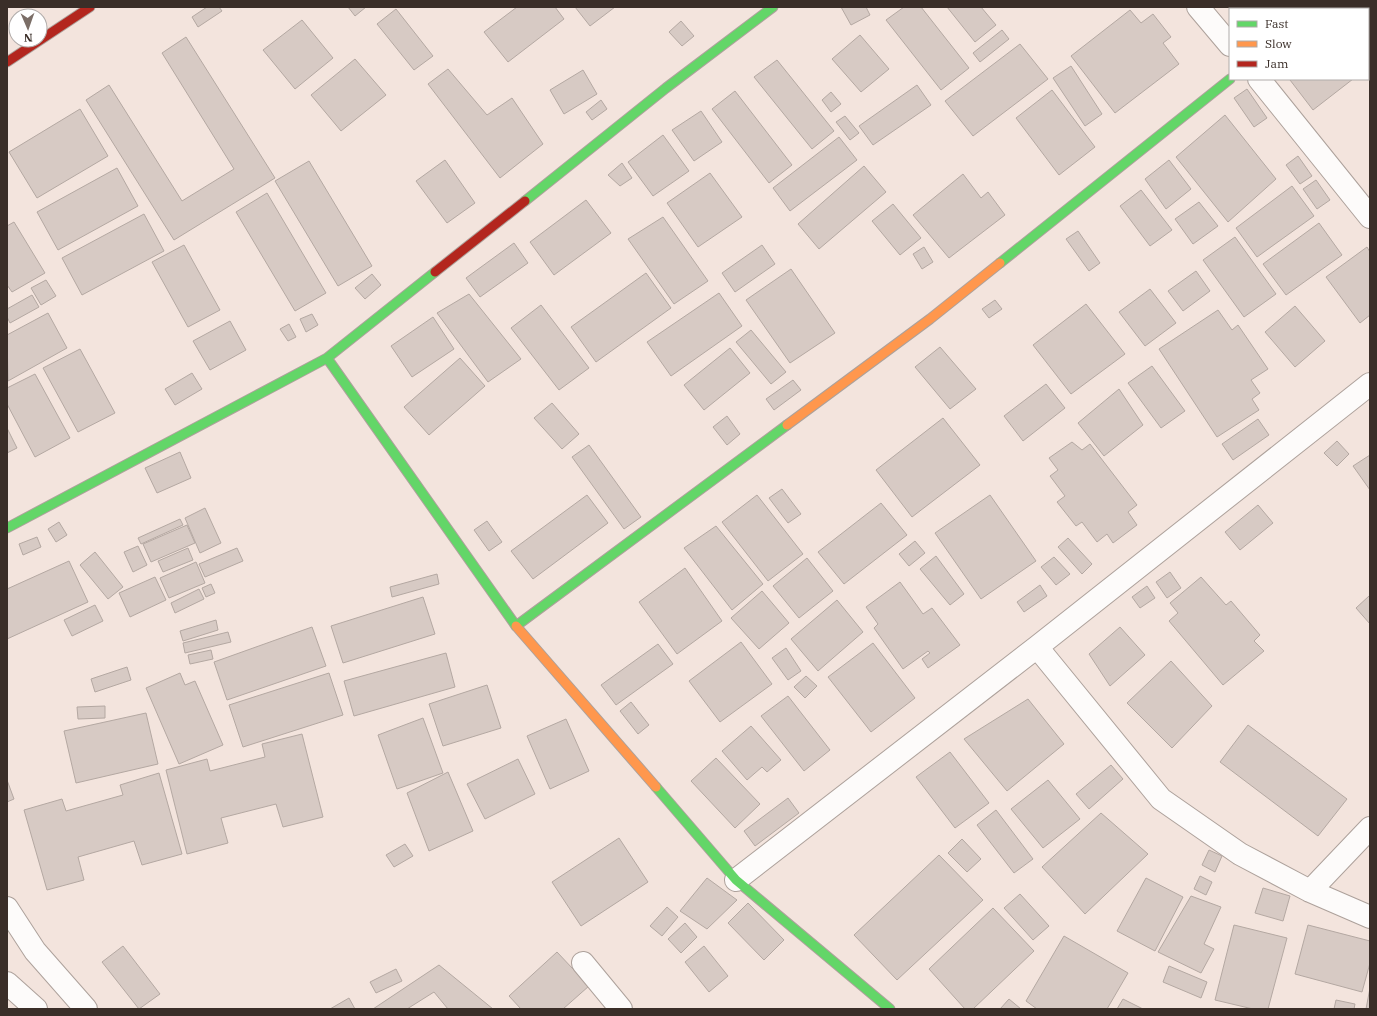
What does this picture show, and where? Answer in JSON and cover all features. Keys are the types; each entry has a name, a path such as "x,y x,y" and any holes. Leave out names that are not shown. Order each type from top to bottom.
{"street":[{"path":"7,62 90,7"},
{"path":"7,528 327,358 666,88 773,7"},
{"path":"1198,7 1229,44"},
{"path":"516,626 930,319 1229,80"},
{"path":"1260,80 1370,217"},
{"path":"327,358 516,626 736,880 890,1009"},
{"path":"736,880 1037,647 1370,384"},
{"path":"1037,647 1161,799 1240,854 1310,891 1370,917"},
{"path":"1310,891 1370,828"},
{"path":"7,908 36,951 86,1009"},
{"path":"583,963 621,1009"},
{"path":"7,984 36,1009"}],"building":[{"path":"207,7 219,7 222,11 198,27 192,17"},
{"path":"348,7 366,7 355,16"},
{"path":"517,7 555,7 564,19 508,62 484,32"},
{"path":"575,7 615,7 590,26"},
{"path":"841,7 866,7 870,15 851,25"},
{"path":"904,7 921,7 969,68 941,90 886,20"},
{"path":"947,7 981,7 996,25 975,42"},
{"path":"1263,7 1348,7 1346,8"},
{"path":"396,9 433,56 414,70 377,24"},
{"path":"1130,10 1141,23 1153,14 1171,37 1163,43 1179,64 1115,113 1071,56"},
{"path":"1370,16 1370,54 1369,52"},
{"path":"302,20 333,58 295,89 263,50"},
{"path":"681,21 694,36 682,46 669,32"},
{"path":"1002,30 1009,39 980,62 973,53"},
{"path":"860,35 889,69 861,92 832,59"},
{"path":"186,37 275,178 174,240 86,100 109,85 182,201 234,169 162,53"},
{"path":"1020,44 1048,79 973,136 945,101"},
{"path":"355,59 386,95 341,131 311,95"},
{"path":"777,60 834,131 812,149 754,77"},
{"path":"1071,66 1102,114 1085,126 1053,78"},
{"path":"448,69 487,115 512,98 543,144 500,178 428,84"},
{"path":"583,70 597,94 564,114 550,90"},
{"path":"1290,80 1352,80 1313,110"},
{"path":"917,85 931,105 873,145 859,126"},
{"path":"1247,89 1267,118 1254,127 1234,98"},
{"path":"1052,90 1095,147 1059,175 1016,118"},
{"path":"735,91 792,165 769,183 712,109"},
{"path":"831,92 841,104 831,112 822,100"},
{"path":"601,100 607,109 592,120 586,112"},
{"path":"80,109 108,156 37,198 9,152"},
{"path":"701,111 722,142 694,161 672,130"},
{"path":"1225,115 1276,179 1228,222 1176,157"},
{"path":"845,116 859,133 850,140 836,122"},
{"path":"663,135 689,171 653,196 628,162"},
{"path":"839,137 857,160 790,211 773,188"},
{"path":"1298,156 1312,176 1300,184 1286,165"},
{"path":"445,160 475,203 447,223 416,181"},
{"path":"1169,160 1191,189 1166,209 1145,179"},
{"path":"309,161 372,266 338,286 275,181"},
{"path":"622,163 632,178 620,186 608,175"},
{"path":"864,166 886,192 819,249 798,224"},
{"path":"117,168 138,206 58,250 37,212"},
{"path":"710,173 742,217 698,247 667,203"},
{"path":"963,174 981,198 988,192 1005,215 949,258 913,215"},
{"path":"1316,180 1330,200 1317,209 1303,189"},
{"path":"1292,186 1314,216 1257,257 1236,228"},
{"path":"1141,190 1172,230 1150,246 1120,206"},
{"path":"267,193 326,293 295,311 236,212"},
{"path":"586,200 611,233 554,275 530,242"},
{"path":"1199,202 1218,226 1193,244 1175,219"},
{"path":"893,204 921,238 900,255 872,221"},
{"path":"144,214 164,251 82,295 62,258"},
{"path":"663,217 708,281 674,304 628,239"},
{"path":"14,222 45,273 12,292 7,285 7,226"},
{"path":"1319,223 1342,255 1286,295 1263,264"},
{"path":"1078,231 1100,263 1089,271 1066,239"},
{"path":"1235,237 1276,294 1244,317 1203,260"},
{"path":"514,243 528,263 480,297 466,278"},
{"path":"184,245 220,310 188,327 152,262"},
{"path":"762,245 775,264 735,292 722,273"},
{"path":"924,247 933,262 922,269 913,254"},
{"path":"1367,247 1370,252 1370,315 1360,323 1326,277"},
{"path":"791,269 835,333 790,363 746,300"},
{"path":"1196,271 1210,291 1183,311 1168,291"},
{"path":"646,273 671,308 596,362 571,327"},
{"path":"372,274 381,285 365,299 355,288"},
{"path":"46,280 56,296 41,305 31,288"},
{"path":"1150,289 1176,323 1145,346 1119,312"},
{"path":"719,293 742,326 671,376 647,342"},
{"path":"469,294 521,359 488,382 437,313"},
{"path":"32,295 39,307 10,323 7,317 7,309"},
{"path":"995,300 1002,309 989,318 982,309"},
{"path":"1086,304 1125,354 1071,394 1033,345"},
{"path":"541,305 589,368 559,390 511,328"},
{"path":"1295,306 1325,341 1295,367 1265,332"},
{"path":"1218,310 1232,330 1238,325 1268,369 1251,380 1260,393 1252,399 1259,410 1217,437 1159,349"},
{"path":"48,313 67,348 8,381 7,335"},
{"path":"312,314 318,325 306,332 300,319"},
{"path":"433,317 454,349 412,377 391,346"},
{"path":"230,321 246,350 210,370 193,341"},
{"path":"289,324 296,337 288,341 280,329"},
{"path":"751,330 786,372 771,384 736,342"},
{"path":"940,347 976,389 950,409 915,367"},
{"path":"730,348 750,373 704,410 684,385"},
{"path":"80,349 115,413 78,432 43,368"},
{"path":"460,358 485,386 429,435 404,407"},
{"path":"1152,366 1185,411 1161,428 1128,383"},
{"path":"192,373 202,389 175,405 165,389"},
{"path":"35,374 70,438 35,457 7,404 7,388"},
{"path":"793,380 801,390 774,410 766,399"},
{"path":"1046,384 1065,408 1023,441 1004,416"},
{"path":"1119,389 1143,425 1104,456 1078,423"},
{"path":"552,403 579,434 562,449 534,418"},
{"path":"727,416 740,434 727,445 713,427"},
{"path":"943,418 980,465 912,517 876,470"},
{"path":"1258,419 1269,435 1233,460 1222,444"},
{"path":"7,428 17,448 7,453"},
{"path":"1337,441 1349,454 1337,466 1324,453"},
{"path":"1072,442 1082,450 1090,444 1137,505 1128,512 1137,525 1113,543 1107,534 1097,542 1082,522 1076,526 1057,502 1065,496 1050,476 1058,470 1049,458"},
{"path":"589,445 641,517 624,529 572,457"},
{"path":"180,452 191,478 157,493 145,468"},
{"path":"1370,455 1370,490 1353,466"},
{"path":"782,489 801,514 788,523 769,498"},
{"path":"587,495 608,523 533,579 511,551"},
{"path":"757,495 803,554 768,581 722,522"},
{"path":"990,495 1036,561 981,599 935,533"},
{"path":"881,503 907,535 844,584 818,552"},
{"path":"1258,505 1273,523 1240,550 1225,532"},
{"path":"205,508 221,543 200,553 185,518"},
{"path":"180,519 183,525 141,544 138,538"},
{"path":"487,521 502,542 489,551 474,530"},
{"path":"59,522 67,535 56,542 48,529"},
{"path":"187,525 195,543 151,562 143,544"},
{"path":"716,526 763,584 732,610 684,548"},
{"path":"37,537 41,547 23,555 19,544"},
{"path":"1068,538 1092,564 1082,574 1058,547"},
{"path":"915,541 925,553 909,566 899,554"},
{"path":"138,546 147,565 133,572 124,552"},
{"path":"188,548 193,560 163,572 158,561"},
{"path":"237,548 243,561 205,577 199,564"},
{"path":"95,552 123,587 108,599 80,565"},
{"path":"936,556 964,594 950,605 920,569"},
{"path":"1054,557 1070,574 1056,585 1041,567"},
{"path":"807,558 833,591 799,618 773,586"},
{"path":"69,561 88,602 7,639 7,589"},
{"path":"196,562 205,583 169,598 160,578"},
{"path":"685,568 722,621 677,654 639,602"},
{"path":"1170,572 1181,588 1167,598 1156,582"},
{"path":"437,574 439,584 392,597 390,587"},
{"path":"155,577 166,600 130,617 119,593"},
{"path":"1201,577 1226,605 1231,601 1260,635 1254,641 1264,651 1223,685 1169,621 1178,613 1170,603"},
{"path":"900,582 923,614 932,608 960,645 928,668 922,659 930,653 928,651 903,669 874,628 878,624 866,607"},
{"path":"211,584 215,593 206,597 202,588"},
{"path":"1040,585 1047,596 1024,612 1017,602"},
{"path":"1147,586 1155,598 1140,608 1132,597"},
{"path":"199,589 204,599 175,613 171,603"},
{"path":"762,591 789,623 759,649 731,618"},
{"path":"1369,596 1370,598 1370,624 1356,608"},
{"path":"423,597 435,634 343,663 331,626"},
{"path":"837,600 863,632 818,671 791,639"},
{"path":"95,605 103,621 72,636 64,620"},
{"path":"216,620 218,630 183,641 180,631"},
{"path":"312,627 326,666 227,700 214,662"},
{"path":"1120,627 1145,655 1110,686 1089,654"},
{"path":"228,632 231,642 185,653 183,643"},
{"path":"741,642 772,684 720,722 689,681"},
{"path":"873,643 915,698 871,732 828,677"},
{"path":"658,644 673,664 616,705 601,685"},
{"path":"786,648 801,671 788,680 772,658"},
{"path":"211,650 213,659 190,664 188,655"},
{"path":"446,653 455,687 354,716 344,681"},
{"path":"1171,661 1212,706 1172,748 1127,703"},
{"path":"127,667 131,680 95,692 91,679"},
{"path":"180,673 185,685 195,681 223,745 179,764 146,688"},
{"path":"329,673 343,715 243,747 229,705"},
{"path":"806,676 817,686 805,698 794,687"},
{"path":"487,685 501,728 443,746 429,704"},
{"path":"788,696 830,750 804,771 761,716"},
{"path":"1028,699 1064,744 1007,791 964,739"},
{"path":"631,702 649,725 638,734 620,711"},
{"path":"105,706 105,718 78,719 77,707"},
{"path":"146,713 158,764 76,783 64,731"},
{"path":"423,718 443,773 397,789 378,735"},
{"path":"566,719 589,771 550,789 527,736"},
{"path":"1248,725 1347,799 1318,836 1220,762"},
{"path":"751,726 781,760 767,772 762,767 747,780 722,751"},
{"path":"302,734 323,817 283,827 276,804 221,818 228,843 187,854 166,770 207,759 210,771 265,757 262,744"},
{"path":"950,752 989,803 955,828 916,777"},
{"path":"716,758 760,804 735,828 691,781"},
{"path":"518,759 535,794 485,819 467,784"},
{"path":"1111,765 1123,779 1089,809 1076,794"},
{"path":"448,772 473,831 429,851 407,793"},
{"path":"159,773 182,854 142,865 134,841 78,857 84,880 47,890 24,810 62,799 66,811 123,795 120,785"},
{"path":"7,780 14,799 7,802"},
{"path":"1048,780 1080,819 1043,848 1011,809"},
{"path":"788,798 799,813 755,846 744,831"},
{"path":"996,810 1033,859 1014,873 977,825"},
{"path":"1101,813 1148,854 1085,914 1042,867"},
{"path":"619,838 648,882 581,926 552,882"},
{"path":"962,839 981,859 967,872 948,853"},
{"path":"405,844 413,856 394,867 386,855"},
{"path":"1209,850 1222,856 1215,872 1202,865"},
{"path":"939,855 983,900 897,980 854,935"},
{"path":"1200,876 1212,882 1206,895 1194,889"},
{"path":"707,878 737,900 707,929 680,911"},
{"path":"1146,878 1183,897 1155,951 1117,931"},
{"path":"1263,888 1290,896 1283,921 1255,913"},
{"path":"1020,894 1049,926 1033,940 1004,908"},
{"path":"1191,896 1221,907 1204,944 1214,949 1201,973 1158,952"},
{"path":"748,903 784,940 764,960 728,923"},
{"path":"667,907 678,917 662,936 650,926"},
{"path":"993,908 1034,951 973,1009 965,1009 929,969"},
{"path":"685,923 697,937 681,953 668,939"},
{"path":"1234,925 1287,938 1268,1009 1253,1009 1215,1000"},
{"path":"1308,925 1370,941 1370,963 1362,992 1295,974"},
{"path":"1064,936 1128,973 1107,1009 1037,1009 1026,1001"},
{"path":"123,946 160,994 139,1009 102,962"},
{"path":"704,946 728,976 709,992 685,962"},
{"path":"557,952 589,986 563,1009 521,1009 509,996"},
{"path":"439,965 493,1009 448,1009 434,992 407,1009 373,1009"},
{"path":"1169,966 1207,982 1201,998 1163,982"},
{"path":"396,969 402,981 376,993 370,982"},
{"path":"1370,988 1370,1009 1366,1009"},
{"path":"349,998 355,1009 330,1009"},
{"path":"1009,999 1021,1009 1000,1009"},
{"path":"1123,999 1143,1009 1117,1009"},
{"path":"1336,1000 1355,1004 1354,1009 1334,1009"}],"traffic: fast":[{"path":"525,201 666,88 773,7"},
{"path":"1000,263 1229,80"},
{"path":"7,528 327,358 435,272"},
{"path":"327,358 516,626"},
{"path":"516,626 787,425"},
{"path":"656,787 736,880 890,1009"}],"traffic: slow":[{"path":"787,425 930,319 1000,263"},
{"path":"516,626 656,787"}],"traffic: jam":[{"path":"7,62 90,7"},
{"path":"435,272 525,201"}]}
